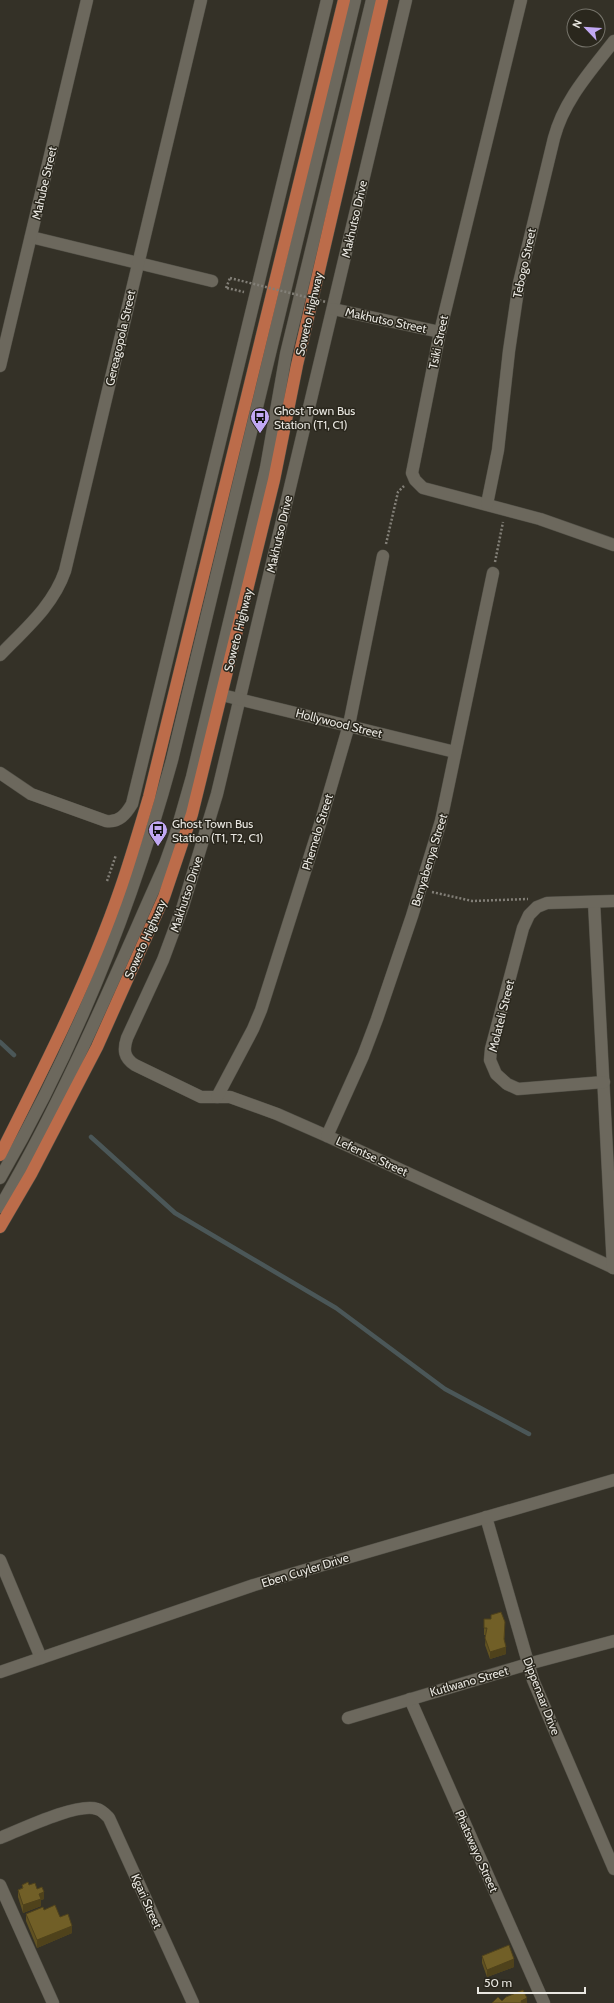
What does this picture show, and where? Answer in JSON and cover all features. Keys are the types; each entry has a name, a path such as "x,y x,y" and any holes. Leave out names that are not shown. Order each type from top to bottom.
{"main road":[{"path":"0,1156 51,1055 100,942 121,887 149,797 175,699 344,0"},
{"name":"Soweto Highway","path":"0,1227 68,1106 97,1047 164,897 192,814 274,480 297,365 382,0"}],"street":[{"name":"Mahube Street","path":"0,366 87,0"},
{"name":"Gereagopola Street","path":"0,655 49,604 62,581 201,0"},
{"path":"0,773 22,790 110,822 116,821 122,817 132,804 327,0"},
{"path":"0,1178 42,1101 97,982 153,830 172,760 355,0"},
{"name":"Soweto Highway","path":"0,1207 29,1158 68,1080 165,864 176,833 194,769 264,476 286,354 372,0"},
{"name":"Makhutso Drive","path":"127,1059 124,1052 125,1044 163,960 185,899 217,794 329,305 406,0"},
{"name":"Tsiki Street","path":"413,476 412,473 440,332 521,0"},
{"name":"Tebogo Street","path":"487,504 498,450 510,338 519,283 555,132 563,111 571,97 614,41"},
{"path":"31,237 212,281"},
{"name":"Makhutso Street","path":"329,305 440,332"},
{"path":"413,476 423,488 506,509 565,527 614,545"},
{"name":"Phemelo Street","path":"217,1097 253,1030 261,1010 321,821 348,725 383,556"},
{"name":"Benyabenya Street","path":"327,1136 364,1056 420,889 441,821 493,573"},
{"name":"Hollywood Street","path":"222,694 455,752"},
{"path":"536,907 547,903 614,901"},
{"path":"594,902 613,1268"},
{"name":"Molateli Street","path":"536,907 529,915 520,940 491,1049 492,1066 500,1079 518,1089 604,1082"},
{"name":"Lefentse Street","path":"127,1059 138,1068 201,1097 230,1097 255,1105 327,1136 613,1268"},
{"name":"Eben Cuyler Drive","path":"0,1672 254,1585 614,1480"},
{"name":"Dippenaar Drive","path":"486,1517 533,1680 614,1869"},
{"path":"0,1560 41,1658"},
{"name":"Kutlwano Street","path":"348,1718 410,1698 614,1641"},
{"name":"Phatswayo Street","path":"410,1698 544,2003"},
{"name":"Kgari Street","path":"0,1838 66,1812 93,1808 102,1811 109,1818 193,2003"},
{"path":"0,1885 53,2003"}],"path":[{"path":"230,278 329,305"},
{"path":"226,288 234,290"},
{"path":"383,556 398,492 413,476"},
{"path":"493,573 506,509"},
{"path":"107,881 117,852"},
{"path":"420,889 472,901 528,899 536,907"}],"building":[{"path":"501,1612 505,1622 504,1639 506,1647 490,1652 485,1638 487,1628 484,1628 484,1619 491,1619 491,1615"},
{"path":"28,1882 29,1885 35,1883 37,1889 42,1887 44,1892 39,1894 41,1899 23,1905 18,1890 23,1888 22,1885"},
{"path":"55,1905 60,1917 68,1914 72,1926 37,1940 26,1914 43,1907 44,1910"},
{"path":"509,1945 514,1959 487,1970 482,1956"},
{"path":"523,1990 527,1998 521,2001 522,2003 492,2003 498,1997 502,2001 506,1997"}],"waterway":[{"path":"0,1042 14,1055"},
{"path":"91,1137 175,1213 336,1308 445,1389 529,1434"}],"place":[{"name":"Ghost Town Bus Station (T1, C1)","path":"260,434"},
{"name":"Ghost Town Bus Station (T1, T2, C1)","path":"158,847"}]}
